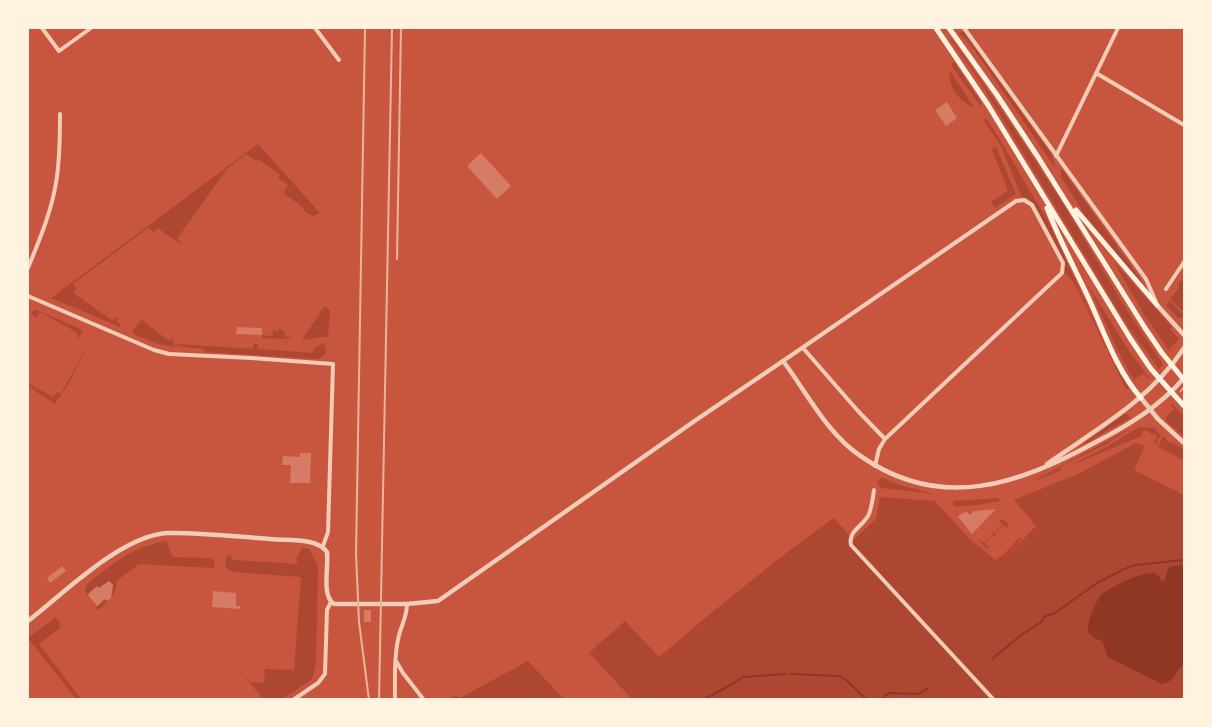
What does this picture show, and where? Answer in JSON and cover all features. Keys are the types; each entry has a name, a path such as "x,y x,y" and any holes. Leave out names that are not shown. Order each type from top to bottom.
{"main road":[{"path":"936,28 974,83 1140,354 1184,406"},
{"path":"949,28 1002,101 1162,354 1184,379"},
{"path":"1042,194 1056,231 1113,352 1129,382 1141,398"},
{"path":"1065,199 1157,305"}],"street":[{"path":"42,28 59,51 91,28"},
{"path":"315,28 339,60"},
{"path":"964,28 1146,279 1157,305 1184,334"},
{"path":"1056,156 1118,28"},
{"path":"1096,73 1184,125"},
{"path":"28,268 48,214 56,184 60,148 60,114"},
{"path":"331,602 339,605 407,604 438,601 696,420 1016,201 1026,200 1034,206 1063,263 1063,272 885,439 879,449 876,466"},
{"path":"1166,289 1184,262"},
{"path":"28,296 154,350 169,354 333,364 328,532 323,546"},
{"path":"1176,325 1184,327"},
{"path":"803,348 885,439"},
{"path":"1042,468 1141,398 1154,386 1184,348"},
{"path":"783,362 835,433 854,452 897,477 916,483 955,488 991,485 1019,477 1061,461 1129,424 1150,410 1184,379"},
{"path":"1141,398 1169,430 1184,443"},
{"path":"874,490 868,516 853,532 850,539 851,545 994,700"},
{"path":"28,621 119,550 145,538 168,534 204,535 316,543 323,546 328,557 327,590 331,602 327,610 325,674 318,682 293,700"},
{"path":"395,700 399,636 407,614 407,604"},
{"path":"396,661 424,700"}],"shaded area":[{"path":"964,32 1052,155 1055,168 987,68 966,39 958,33"},
{"path":"951,38 1011,124 1068,212 1126,308 1163,364 1159,369 1127,325 977,77"},
{"path":"953,62 982,104 981,107 951,65"},
{"path":"950,72 974,107 964,102 956,93 951,83"},
{"path":"982,118 988,120 1048,221 1113,361 1129,389 1126,389 1075,284 1065,273 1065,262 1035,206 1029,199 1021,196 1001,146"},
{"path":"258,144 320,213 312,216 303,210 304,208 283,193 288,185 278,178 280,175 258,159 256,161 246,154 226,170 177,239 181,242 180,244 158,228 153,233 149,227 73,284 76,289 73,293 113,321 116,317 122,320 118,319 116,322 121,325 120,327 51,298"},
{"path":"996,147 1016,194 995,208 991,202 1008,191 992,149"},
{"path":"1061,168 1147,290 1085,215 1061,177"},
{"path":"1113,261 1172,327 1170,329 1179,339 1169,349 1171,353 1144,314"},
{"path":"1184,278 1184,312 1170,299 1179,288 1179,281 1181,282"},
{"path":"1087,283 1149,380 1144,373 1135,379 1135,382 1121,357"},
{"path":"1169,300 1184,316 1178,318 1166,305"},
{"path":"326,307 330,311 328,337 302,339 319,313"},
{"path":"37,310 83,330 79,337 76,338 78,333 40,312 36,317 31,314"},
{"path":"142,320 169,341 173,338 175,347 158,344 134,334 132,331"},
{"path":"275,326 286,333 284,335 288,338 291,337 291,339 262,338 262,335 272,336 273,330 277,332 279,329"},
{"path":"89,343 69,383 55,404 28,386 28,383 53,397 57,392 61,394"},
{"path":"322,343 326,347 326,352 317,359 204,352 204,349 177,346 177,344 253,349 254,344 258,344 258,349 313,353 314,348"},
{"path":"1172,404 1184,416 1184,437 1166,421 1166,417 1174,409"},
{"path":"1126,413 1130,418 1084,444 1084,443"},
{"path":"1139,427 1154,428 1161,435 1156,444 1154,443 1157,436 1144,430 1141,434 1142,436 1067,467 1108,446"},
{"path":"1131,428 1107,444 1066,464 1060,468 1061,470 1030,483"},
{"path":"1163,436 1171,444 1184,449 1184,460 1158,447"},
{"path":"1136,443 1145,446 1134,470 1184,495 1184,699 632,699 589,653 625,621 659,657 767,568 834,518 853,540 876,519 880,497 935,501 988,559 972,540 995,560 1004,554 1020,537 1022,539 996,567 1036,526 1014,500 1078,474"},
{"path":"880,478 934,494 881,488 877,483"},
{"path":"998,498 1000,501 977,505 954,506 953,504 953,501"},
{"path":"1003,519 1008,524 1008,528 1003,525 995,534 998,538 990,531 994,533 1002,525 999,520"},
{"path":"993,535 985,544 989,548 987,549 979,541 984,543"},
{"path":"166,541 173,557 212,558 215,562 214,568 139,564 117,581 111,598 113,585 109,581 99,588 97,587 88,596 85,591 87,584 124,557 153,544"},
{"path":"302,548 309,549 318,566 316,664 312,679 283,699 263,699 237,667 250,682 264,683 265,669 294,670 301,577 233,572 226,567 225,561 227,555 231,555 233,560 298,564 296,559"},
{"path":"1184,565 1184,665 1170,681 1162,684 1108,657 1102,641 1093,637 1088,629 1092,612 1103,593 1127,580 1148,573 1154,573 1160,577 1161,581 1165,581 1167,570 1172,566"},
{"path":"111,598 97,610 95,608 105,599 107,601"},
{"path":"56,617 60,623 60,628 39,644 81,699 76,699 28,638"},
{"path":"528,661 564,699 449,699 456,695 460,698"}],"building":[{"path":"947,102 957,118 946,126 935,110"},
{"path":"481,153 511,186 497,199 467,166"},
{"path":"237,327 262,328 262,335 236,334"},
{"path":"300,453 311,453 310,483 290,483 291,465 282,465 283,456 300,457"},
{"path":"996,509 972,534 958,517 962,513 967,512 970,515 974,511"},
{"path":"62,566 66,571 50,583 47,578"},
{"path":"109,581 113,585 111,598 107,601 105,599 97,606 88,595 97,586 99,588"},
{"path":"213,591 236,593 236,606 240,606 240,609 212,607"},
{"path":"364,610 371,610 371,622 364,622"}],"waterway":[{"path":"992,659 1041,622 1045,616 1055,613 1097,583 1124,569 1136,565 1184,560"},
{"path":"703,700 743,677 786,674"},
{"path":"791,674 839,676 846,680 867,700"},
{"path":"884,700 885,696 889,693 919,694 928,688"}],"railway":[{"path":"365,28 356,554 359,622 369,700"},
{"path":"379,700 392,28"},
{"path":"397,259 401,28"}]}
